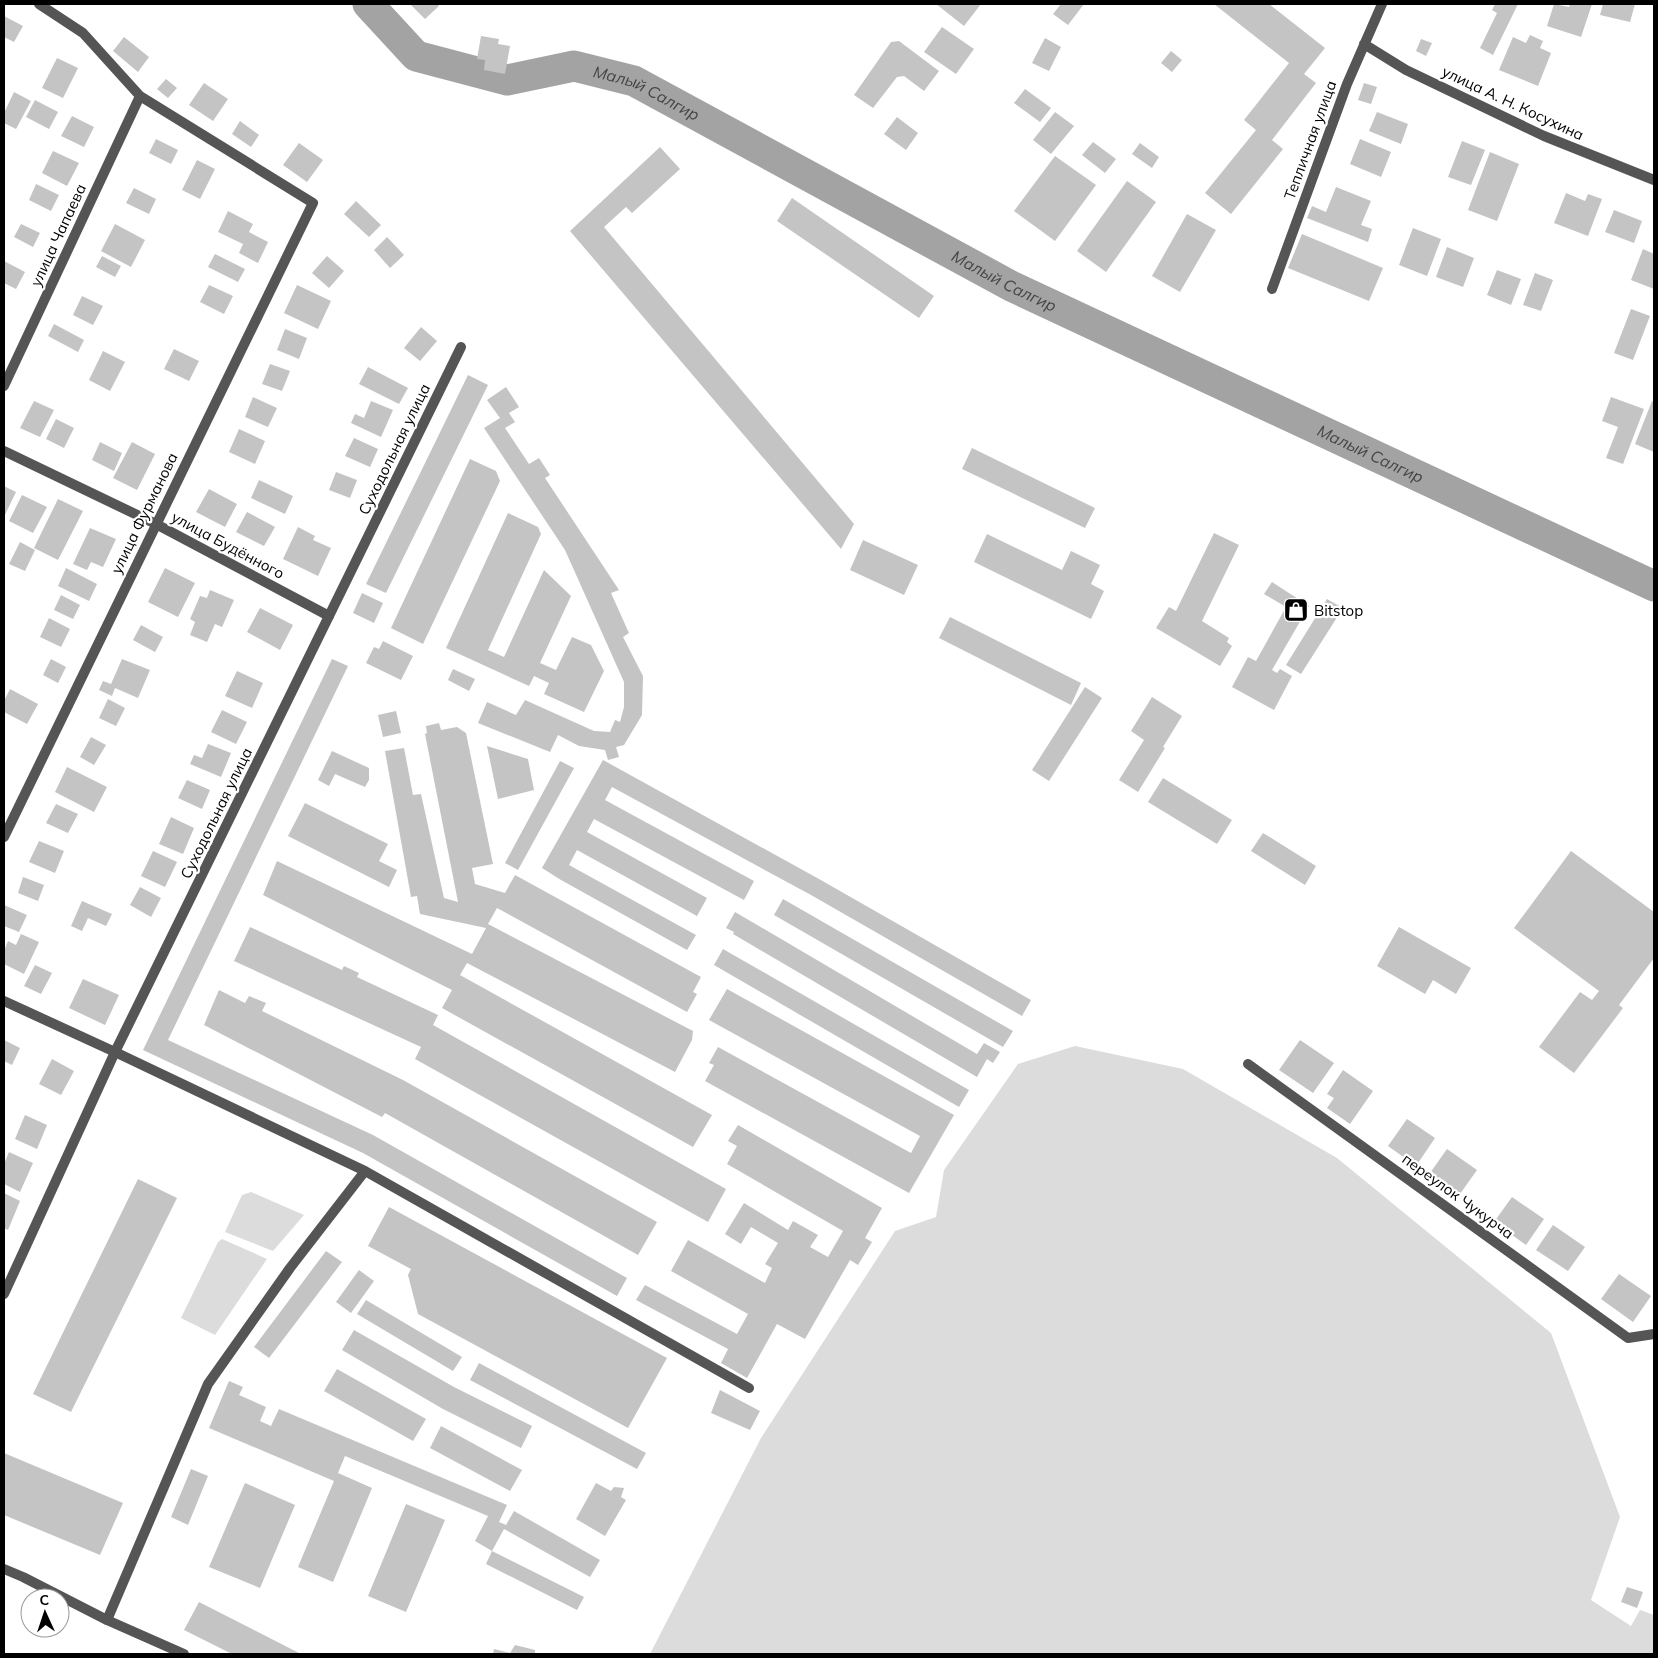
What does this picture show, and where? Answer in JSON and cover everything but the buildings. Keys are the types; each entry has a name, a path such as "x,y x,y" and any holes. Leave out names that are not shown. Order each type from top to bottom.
{"street":[{"path":"39,4 83,33 140,96"},
{"name":"Тепличная улица","path":"1272,289 1347,84 1382,4"},
{"name":"улица А. Н. Косухина","path":"1364,44 1406,70 1544,136 1654,180"},
{"name":"улица Фурманова","path":"4,837 313,203 140,96"},
{"name":"улица Чапаева","path":"4,386 140,96"},
{"name":"Суходольная улица","path":"4,1294 115,1052 461,348"},
{"name":"улица Будённого","path":"4,451 156,524 329,616"},
{"path":"4,1001 365,1171 749,1388"},
{"name":"переулок Чукурча","path":"1248,1064 1628,1338 1654,1334"},
{"path":"107,1620 208,1384 290,1268 365,1171"},
{"path":"4,1569 107,1620 184,1654"}],"shaded area":[{"path":"1075,1046 1183,1069 1337,1158 1551,1333 1620,1517 1591,1600 1631,1626 1640,1610 1654,1615 1654,1654 650,1654 761,1438 895,1231 936,1217 944,1170 1018,1064"},
{"path":"251,1192 304,1215 273,1251 225,1232 242,1195"},
{"path":"222,1239 267,1259 215,1335 181,1318 218,1242"}],"waterway":[{"name":"Малый Салгир","path":"368,4 416,56 507,80 574,66 634,81 1011,286 1654,586"}],"place":[{"name":"Bitstop","path":"1296,610"}]}
